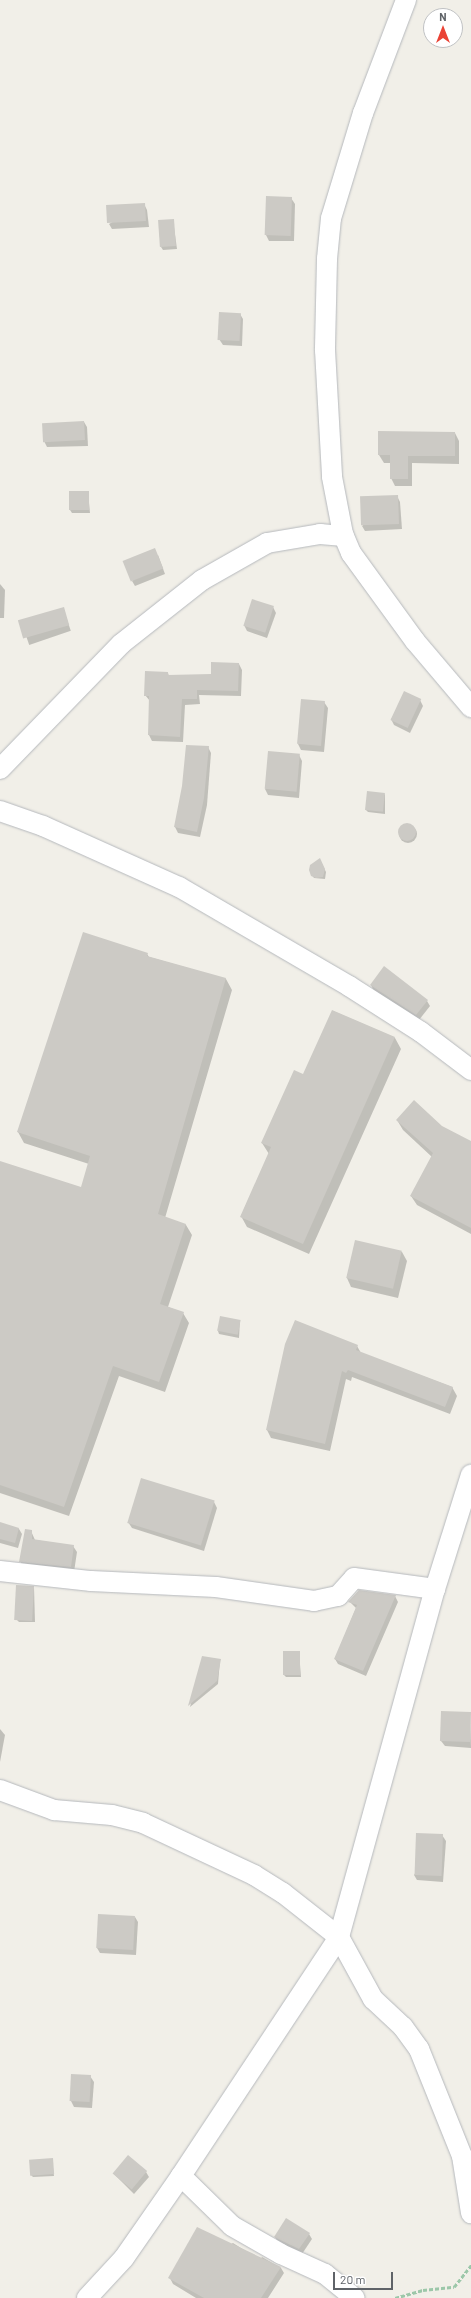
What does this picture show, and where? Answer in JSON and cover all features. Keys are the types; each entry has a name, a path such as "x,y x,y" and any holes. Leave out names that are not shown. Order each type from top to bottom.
{"street":[{"path":"406,0 363,113 336,202 329,236 325,304 327,398 332,476 344,536 351,553 415,641 471,707"},
{"path":"0,769 121,644 202,580 266,544 313,535 344,536"},
{"path":"0,811 43,826 179,887 349,986 420,1032 471,1070"},
{"path":"87,2298 124,2258 181,2176 338,1937 435,1590 471,1474"},
{"path":"0,1571 91,1582 216,1588 314,1601 338,1596 354,1578 435,1590"},
{"path":"0,1790 54,1810 112,1815 143,1823 254,1875 289,1897 338,1937 373,1999 403,2027 419,2049 462,2156 471,2214"},
{"path":"181,2176 232,2226 281,2254 325,2274 355,2298"}],"path":[{"path":"395,2298 423,2290 454,2288 471,2265"}],"building":[{"path":"266,196 292,197 291,236 265,235"},
{"path":"145,203 146,221 107,223 106,205"},
{"path":"174,219 176,246 160,247 158,220"},
{"path":"219,312 241,313 240,341 218,340"},
{"path":"84,421 85,440 43,442 42,423"},
{"path":"378,431 455,432 455,456 408,456 408,479 390,479 390,455 378,455"},
{"path":"69,491 89,491 89,510 69,510"},
{"path":"398,495 399,524 361,525 360,496"},
{"path":"155,548 163,568 131,582 123,561"},
{"path":"252,599 274,606 265,633 243,626"},
{"path":"64,607 69,625 23,638 18,620"},
{"path":"211,662 239,663 238,691 197,690 197,699 182,699 180,737 148,735 149,696 144,696 145,671 168,672 168,675 211,674"},
{"path":"404,691 421,699 408,728 390,720"},
{"path":"301,699 325,701 321,746 297,744"},
{"path":"186,745 209,746 204,798 197,832 174,827 182,786"},
{"path":"268,751 300,754 297,792 265,789"},
{"path":"367,791 385,793 383,812 365,810"},
{"path":"403,823 411,823 416,828 414,839 411,841 403,841 398,836 398,828"},
{"path":"320,858 325,869 323,877 316,878 311,876 309,870 310,865"},
{"path":"83,932 148,953 147,956 226,978 158,1214 186,1224 160,1304 184,1312 159,1382 113,1366 64,1507 0,1485 0,1161 81,1187 90,1156 17,1132"},
{"path":"384,966 428,1000 416,1015 370,985"},
{"path":"332,1010 395,1037 303,1244 240,1217 271,1147 261,1143 294,1070 303,1074"},
{"path":"414,1100 442,1126 471,1141 471,1228 410,1196 433,1153 396,1120"},
{"path":"355,1240 402,1251 393,1289 346,1278"},
{"path":"220,1316 241,1320 238,1335 217,1331"},
{"path":"295,1320 358,1345 356,1350 453,1387 445,1407 348,1370 346,1373 342,1371 325,1444 266,1430 285,1344"},
{"path":"141,1478 215,1501 201,1545 127,1523"},
{"path":"0,1522 19,1528 15,1543 0,1539"},
{"path":"25,1529 32,1530 32,1539 74,1545 71,1567 19,1562"},
{"path":"16,1585 34,1586 32,1621 14,1620"},
{"path":"359,1590 396,1595 363,1671 334,1659 357,1605 348,1602"},
{"path":"283,1651 300,1651 300,1675 283,1675"},
{"path":"202,1656 221,1659 217,1681 188,1706"},
{"path":"441,1711 471,1712 470,1742 440,1741"},
{"path":"416,1833 443,1834 442,1876 415,1875"},
{"path":"98,1914 135,1916 133,1950 96,1948"},
{"path":"71,2074 91,2075 90,2102 70,2101"},
{"path":"128,2155 147,2171 132,2189 113,2173"},
{"path":"53,2158 54,2174 30,2176 29,2160"},
{"path":"286,2218 310,2233 299,2249 274,2237"},
{"path":"197,2227 281,2267 261,2298 204,2298 168,2278"}]}
